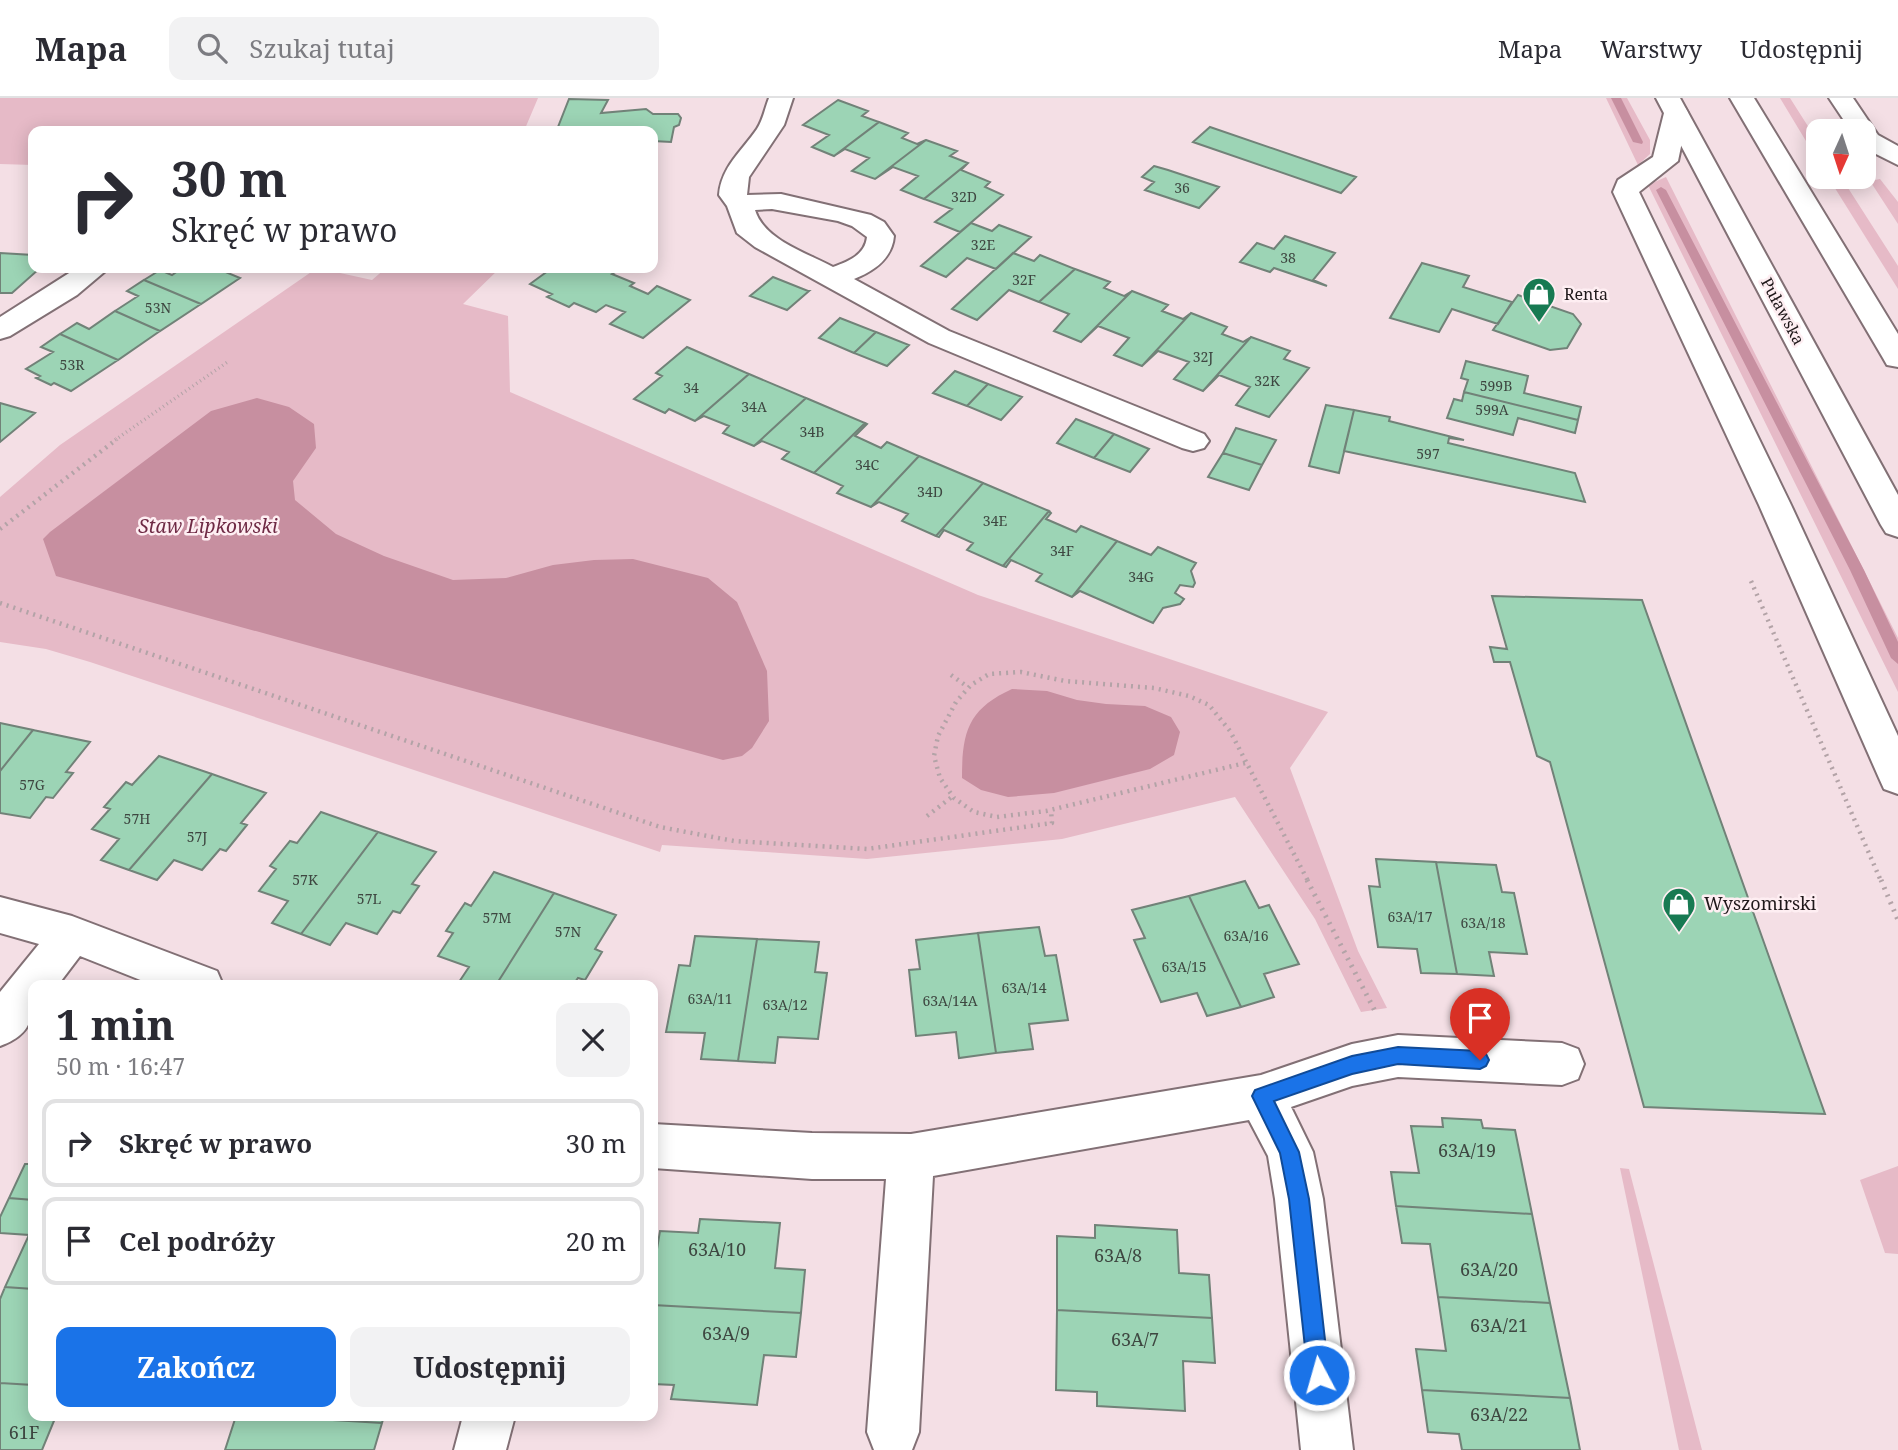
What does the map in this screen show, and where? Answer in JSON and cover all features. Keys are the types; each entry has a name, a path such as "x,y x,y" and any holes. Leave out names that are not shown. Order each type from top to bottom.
{"street":[{"path":"781,98 771,127 739,170 732,186 732,195 740,204 747,227 939,337 1193,441"},
{"path":"1742,98 1898,358"},
{"path":"1841,98 1855,119"},
{"path":"1672,106 1665,161 1627,186 1626,192 1775,505 1898,778"},
{"name":"Puławska","path":"1672,106 1898,525"},
{"path":"1876,144 1898,157"},
{"path":"740,204 768,201 855,215 870,224 881,242 878,250 866,262 834,277"},
{"path":"0,330 88,273"},
{"path":"0,915 72,934 189,980"},
{"path":"36,980 72,934"},
{"path":"0,1026 28,990"},
{"path":"658,1146 812,1156 911,1157 1261,1096 1352,1065 1398,1056 1562,1065"},
{"path":"1261,1096 1290,1152 1299,1199 1327,1450"},
{"path":"894,1432 911,1157"},
{"path":"480,1450 488,1421"}],"path":[{"path":"0,529 85,462 229,361"},
{"path":"1751,581 1898,920"},
{"path":"0,603 660,827 734,841 867,849 1052,823 1051,810"},
{"path":"1244,763 1159,787 1051,810 997,817 978,814 953,796 939,774 934,756 938,738 949,713 968,687 994,673 1018,671 1065,681 1148,686 1208,704 1230,731 1244,763 1398,1056"},
{"path":"951,675 968,687"},
{"path":"927,816 953,796"}],"shaded area":[{"path":"0,98 538,98 526,126 28,126 28,165 0,164"},
{"path":"1606,98 1627,98 1650,140 1650,154 1638,165"},
{"path":"1780,98 1790,98 1806,123 1806,141"},
{"path":"1666,177 1898,638 1898,692 1648,185"},
{"path":"1880,179 1898,202 1898,224 1875,189 1876,180"},
{"path":"1836,189 1849,189 1898,266 1898,289"},
{"path":"310,273 340,273 372,280 380,273 495,273 463,304 508,316 510,392 978,595 1328,712 1290,768 1358,951 1387,1008 1361,1012 1315,919 1235,797 1062,839 867,859 662,845 660,852 90,662 46,649 0,642 0,497 60,445"},
{"path":"1898,1166 1898,1254 1885,1253 1860,1180"},
{"path":"1620,1168 1629,1169 1702,1450 1679,1450"}],"water":[{"name":"Staw Lipkowski","path":"257,398 289,407 314,424 316,448 293,481 295,500 336,534 384,556 453,580 506,578 553,565 633,559 708,578 737,602 767,671 769,721 752,748 742,756 723,760 56,576 43,539 50,532 211,411"},
{"path":"1012,689 1047,691 1077,700 1106,704 1145,706 1171,717 1180,732 1174,755 1150,769 1054,793 1008,797 981,790 962,778 966,735 970,724 986,705"}],"building":[{"path":"569,99 608,100 601,113 646,109 653,114 678,114 681,118 679,125 674,127 671,142 658,141 658,126 558,126"},
{"path":"838,100 868,111 862,116 879,122 834,156 812,147 829,135 803,125"},
{"path":"879,122 908,133 902,138 917,144 926,140 875,179 852,171 869,158 845,149 834,156"},
{"path":"1210,127 1356,177 1341,193 1193,142"},
{"path":"926,140 957,151 950,156 968,163 924,199 901,190 918,176 893,167 875,179"},
{"path":"968,163 961,170 990,182 985,187 1003,195 960,232 935,222 952,209 924,199"},
{"path":"1154,166 1219,187 1199,208 1145,190 1154,182 1142,177"},
{"path":"971,223 992,231 999,225 1031,237 996,269 967,258 946,277 921,266"},
{"path":"1285,236 1335,253 1313,280 1327,286 1274,268 1270,272 1240,262 1257,243 1274,249"},
{"path":"0,253 28,255 28,273 34,273 12,293 0,293"},
{"path":"1013,253 1034,261 1040,255 1075,269 1039,302 1009,290 977,320 952,309"},
{"path":"1422,263 1469,276 1463,287 1512,302 1498,324 1452,309 1439,332 1390,318"},
{"path":"1075,269 1110,282 1104,288 1124,296 1132,291 1081,342 1054,331 1069,314 1039,302"},
{"path":"155,273 228,273 240,278 201,304 144,280"},
{"path":"545,273 614,273 634,283 630,286 648,294 657,286 690,300 643,338 610,324 625,312 606,305 596,312 574,303 569,307 547,297 552,294 530,284"},
{"path":"773,277 809,291 787,310 750,296"},
{"path":"144,280 201,304 160,331 115,311 138,296 127,291"},
{"path":"1132,291 1168,305 1162,311 1183,319 1191,313 1142,366 1114,355 1129,338 1098,326 1081,342"},
{"path":"1518,295 1573,314 1581,324 1567,348 1550,350 1493,330"},
{"path":"115,311 160,331 118,360 60,334 77,323 89,329"},
{"path":"1191,313 1227,327 1222,334 1243,342 1251,337 1203,391 1174,379 1189,362 1158,351 1142,366"},
{"path":"840,318 876,332 854,353 819,338"},
{"path":"876,332 909,345 887,366 854,353"},
{"path":"60,334 118,360 71,391 54,383 51,385 36,378 40,376 26,369 53,352 41,347"},
{"path":"1251,337 1290,351 1284,359 1309,368 1269,417 1236,405 1250,387 1219,375 1203,391"},
{"path":"687,347 749,374 695,421 669,409 665,413 634,399 662,376 656,373"},
{"path":"1466,361 1528,376 1524,393 1581,407 1578,420 1464,392 1468,380 1461,378"},
{"path":"955,371 988,384 967,406 933,393"},
{"path":"749,374 806,398 754,446 723,433 729,426 704,416 695,421"},
{"path":"988,384 1022,397 1001,420 967,406"},
{"path":"1464,392 1578,420 1575,433 1518,418 1513,435 1447,418 1454,399 1462,401"},
{"path":"806,398 865,423 814,473 782,459 789,452 762,441 754,446"},
{"path":"0,403 35,413 0,442"},
{"path":"1326,405 1354,410 1339,473 1309,466"},
{"path":"1354,410 1390,417 1389,421 1464,440 1449,438 1448,443 1575,473 1585,502 1344,451"},
{"path":"1076,419 1114,434 1094,458 1057,443"},
{"path":"867,424 855,436 881,448 887,442 919,456 871,507 837,493 843,486 814,473"},
{"path":"1236,428 1276,440 1262,465 1223,453"},
{"path":"1114,434 1149,449 1130,472 1094,458"},
{"path":"1223,453 1262,465 1249,490 1208,477"},
{"path":"919,456 983,483 936,536 902,521 908,514 879,502 871,507"},
{"path":"983,483 1049,511 1003,566 967,550 973,543 944,530 939,537 936,536"},
{"path":"1049,511 1051,513 1046,519 1076,532 1081,526 1117,541 1072,597 1036,581 1042,574 1011,560 1006,567 1003,566"},
{"path":"1117,541 1151,555 1158,547 1196,563 1191,571 1195,583 1193,587 1180,585 1175,593 1184,599 1180,604 1163,608 1153,623 1080,591 1072,597"},
{"name":"Wyszomirski","path":"1492,596 1642,600 1825,1114 1644,1107 1550,762 1537,756 1510,662 1494,662 1490,647 1507,649"},
{"path":"0,723 33,730 0,771"},
{"path":"33,730 90,742 66,772 73,773 53,798 46,797 30,818 0,813 0,771"},
{"path":"159,756 212,774 129,870 101,860 119,839 92,829 110,809 104,807 126,782 132,785"},
{"path":"212,774 266,793 241,823 247,825 226,851 220,849 202,870 174,860 157,880 129,870"},
{"path":"321,812 378,832 301,934 272,923 288,901 259,891 276,869 270,866 290,841 297,843"},
{"path":"378,832 436,852 412,884 419,886 400,913 393,911 377,934 346,923 330,945 301,934"},
{"path":"1376,859 1436,862 1457,974 1421,973 1417,949 1378,947 1369,886 1380,887"},
{"path":"1436,862 1496,865 1502,892 1514,893 1527,954 1489,952 1494,976 1457,974"},
{"path":"494,872 554,893 499,980 460,980 469,967 438,956 453,933 446,931 465,903 471,906"},
{"path":"1245,881 1259,908 1269,905 1299,964 1264,974 1274,997 1241,1007 1189,896"},
{"path":"554,893 616,915 595,949 602,952 585,980 499,980"},
{"path":"1189,896 1241,1007 1207,1016 1197,993 1161,1002 1134,940 1145,938 1132,910"},
{"path":"1039,927 1045,956 1056,955 1068,1020 1029,1024 1033,1049 996,1053 978,933"},
{"path":"978,933 996,1053 959,1058 956,1032 916,1036 909,970 920,969 916,940"},
{"path":"695,936 757,939 738,1061 701,1059 705,1033 666,1032 679,965 690,966"},
{"path":"757,939 819,942 815,972 827,973 818,1039 778,1037 775,1063 738,1061"},
{"path":"1442,1118 1481,1120 1483,1128 1515,1130 1532,1214 1396,1206 1391,1172 1419,1173 1411,1126 1443,1127"},
{"path":"25,1164 28,1164 28,1200 9,1198"},
{"path":"9,1198 28,1200 28,1235 0,1233 0,1217"},
{"path":"1396,1206 1532,1214 1550,1303 1438,1297 1430,1244 1402,1243"},
{"path":"700,1219 780,1223 775,1268 805,1270 801,1313 658,1305 660,1231 698,1233"},
{"path":"1095,1225 1177,1230 1179,1273 1209,1275 1212,1318 1057,1310 1057,1236 1095,1238"},
{"path":"28,1237 28,1289 5,1287"},
{"path":"5,1287 28,1289 28,1385 0,1383 0,1299"},
{"path":"1438,1297 1550,1303 1570,1398 1422,1390 1416,1349 1446,1351"},
{"path":"658,1305 801,1313 796,1357 764,1355 757,1405 671,1399 674,1385 658,1384"},
{"path":"1057,1310 1212,1318 1215,1363 1183,1361 1185,1411 1097,1406 1097,1392 1056,1390"},
{"path":"0,1383 28,1385 28,1421 54,1421 42,1450 0,1450"},
{"path":"1422,1390 1570,1398 1580,1450 1462,1450 1459,1434 1428,1432"},
{"path":"234,1421 382,1423 374,1450 225,1450"},
{"path":"349,1421 383,1421 382,1423"}],"waterway":[{"path":"1616,98 1638,142"},
{"path":"1661,190 1857,570 1898,658"}],"place":[{"name":"Renta","path":"1539,324"},
{"name":"Wyszomirski","path":"1679,934"}],"route":[{"path":"1319,1375 1299,1199 1290,1152 1261,1096 1352,1065 1398,1056 1480,1060"}]}
